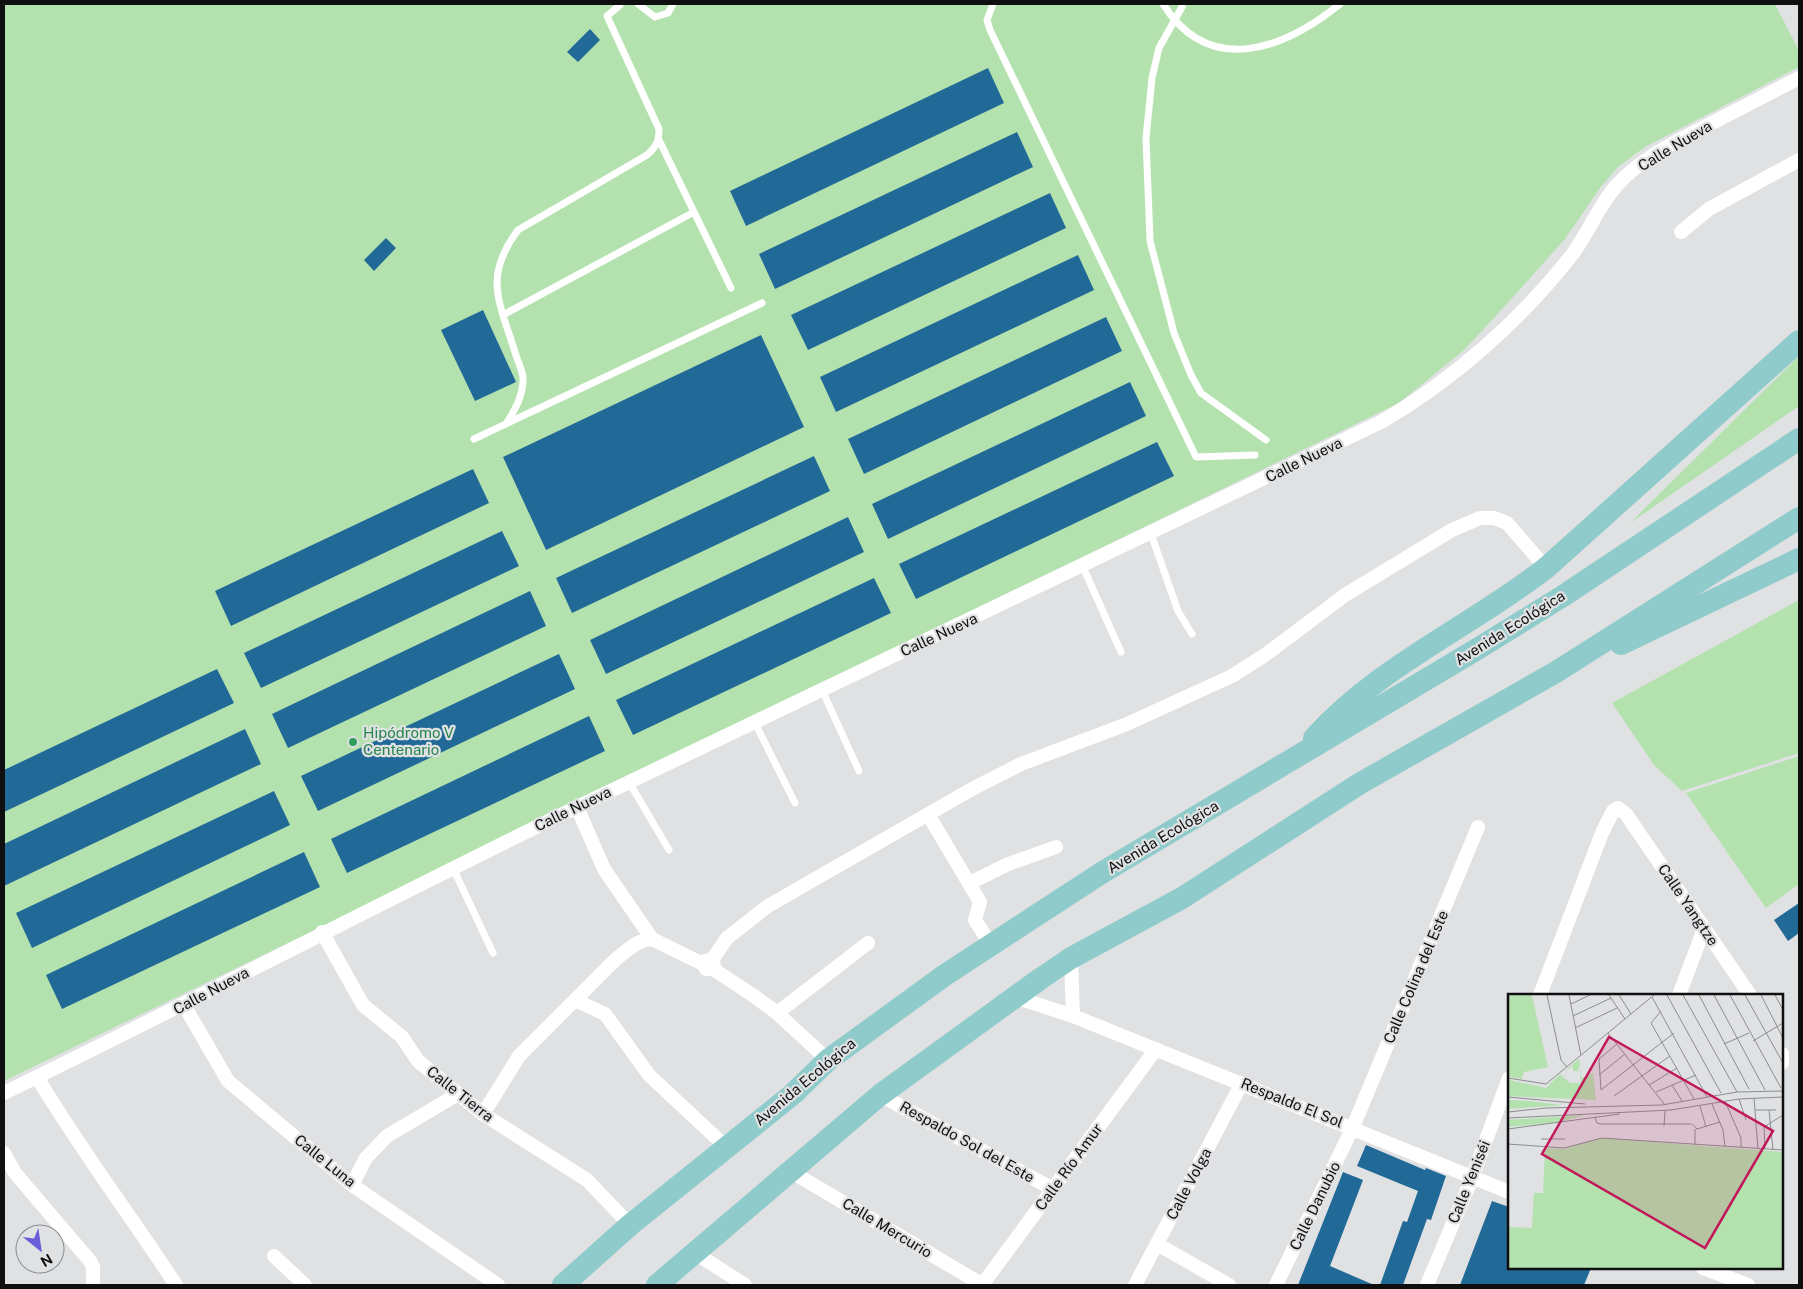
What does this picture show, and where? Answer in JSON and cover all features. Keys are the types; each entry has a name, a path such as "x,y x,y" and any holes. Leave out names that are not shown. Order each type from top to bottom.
{"main road":[{"path":"1296,758 1331,720 1372,684 1513,594 1546,568 1799,341"},
{"name":"Avenida Ecológica","path":"563,1285 630,1226 793,1094 828,1060 991,945 1103,872 1296,758 1563,596 1799,439"},
{"path":"657,1285 880,1095 1071,958 1182,898 1359,784 1556,672 1799,518"},
{"path":"1556,672 1649,632 1799,559"}],"street":[{"name":"Calle Nueva","path":"4,1093 184,1005 322,932 577,807 1151,534 1381,422 1458,370 1549,283 1573,254 1616,186 1646,160 1799,78"},
{"path":"1681,232 1709,208 1799,160"},
{"path":"709,964 736,930 768,906 1021,764 1127,724 1232,676 1265,656 1345,595 1452,530 1480,518 1494,518 1507,523 1546,568"},
{"path":"577,807 604,869 652,939"},
{"name":"Calle Yangtze","path":"1540,994 1602,833 1613,811 1618,808 1626,814 1749,994"},
{"path":"929,816 981,904 975,920 991,945"},
{"name":"Calle Colina del Este","path":"1353,1128 1478,827"},
{"path":"970,883 1006,865 1056,847"},
{"path":"1678,994 1704,929"},
{"name":"Calle Tierra","path":"322,932 363,1004 402,1037 418,1061 483,1114 587,1180 630,1226"},
{"path":"483,1114 519,1056 575,1000 634,945 643,940 652,939 709,964 777,1013 828,1060"},
{"path":"777,1013 868,943"},
{"path":"1071,958 1073,1016"},
{"name":"Respaldo El Sol","path":"1015,997 1073,1016 1508,1192"},
{"path":"575,1000 605,1014 650,1075 726,1147"},
{"name":"Calle Luna","path":"184,1005 228,1081 352,1185 498,1285"},
{"name":"Calle Río Amur","path":"982,1285 1156,1049"},
{"path":"37,1077 69,1129 176,1285"},
{"name":"Calle Yeniséi","path":"1427,1285 1472,1178 1508,1081"},
{"name":"Calle Volga","path":"1135,1285 1242,1084"},
{"path":"352,1185 366,1158 387,1136 458,1094"},
{"name":"Respaldo Sol del Este","path":"880,1095 1053,1189"},
{"name":"Calle Danubio","path":"1276,1285 1353,1128"},
{"path":"4,1153 15,1173 90,1261 94,1267 94,1282"},
{"name":"Calle Mercurio","path":"790,1171 982,1285"},
{"path":"1157,1244 1229,1285"},
{"path":"695,1253 745,1285"},
{"path":"274,1256 306,1285"},
{"path":"1709,1269 1748,1285"}],"lane":[{"path":"638,4 655,17 668,14 673,4"},
{"path":"993,4 987,20 990,30 1196,457 1255,455"},
{"path":"1163,4 1174,21 1196,38 1224,48 1254,50 1282,41 1306,29 1340,4"},
{"path":"621,6 607,16 659,129 659,140 731,288"},
{"path":"1182,7 1159,48 1152,78 1146,138 1147,214 1150,241 1157,277 1179,348 1201,393 1266,440"},
{"path":"506,424 518,401 523,377 496,294 496,278 507,245 518,230 647,155 659,140"},
{"path":"503,315 694,212"},
{"path":"474,439 762,303"},
{"path":"1151,534 1178,611 1192,634"},
{"path":"1082,567 1121,652"},
{"path":"822,690 859,771"},
{"path":"755,723 795,803"},
{"path":"629,782 668,850"},
{"path":"452,868 493,953"}],"green space":[{"name":"Hipódromo V Centenario","path":"4,4 1775,4 1799,51 1799,67 1645,147 1619,166 1600,188 1565,239 1503,308 1464,350 1399,403 4,1081"},
{"path":"1799,356 1799,406 1630,523"},
{"path":"1799,600 1799,753 1682,791 1654,765 1612,703"},
{"path":"1799,756 1799,884 1766,908 1686,793"}],"building":[{"path":"590,29 600,40 578,62 567,52"},
{"path":"988,68 1004,103 746,226 730,191"},
{"path":"1017,132 1033,167 775,289 759,254"},
{"path":"1050,193 1066,228 808,350 791,315"},
{"path":"386,238 396,248 374,271 364,260"},
{"path":"1078,255 1094,290 836,412 820,377"},
{"path":"483,310 516,382 475,401 441,330"},
{"path":"1106,317 1122,351 864,474 848,439"},
{"path":"761,335 804,427 546,550 503,457"},
{"path":"1130,382 1146,416 888,539 872,504"},
{"path":"1157,442 1174,476 916,599 899,564"},
{"path":"814,456 830,491 572,613 556,578"},
{"path":"473,469 489,503 231,626 215,591"},
{"path":"848,517 864,552 606,674 590,640"},
{"path":"502,531 519,566 261,688 244,653"},
{"path":"874,578 891,613 633,735 616,700"},
{"path":"530,591 546,626 288,748 272,714"},
{"path":"559,654 575,689 318,811 301,776"},
{"path":"217,669 234,703 4,812 4,770"},
{"path":"589,716 605,751 347,873 331,839"},
{"path":"245,729 261,764 4,886 4,844"},
{"path":"274,791 290,825 32,948 16,913"},
{"path":"304,852 320,887 62,1009 46,975"},
{"path":"1799,903 1799,933 1788,941 1774,920"},
{"path":"1366,1145 1425,1170 1426,1168 1446,1176 1431,1220 1427,1219 1403,1285 1380,1285 1403,1221 1407,1222 1418,1191 1357,1166"},
{"path":"1343,1172 1363,1180 1330,1266 1374,1285 1298,1285"},
{"path":"1492,1201 1508,1207 1508,1269 1591,1269 1584,1285 1460,1285"}],"place":[{"name":"Hipódromo V Centenario","path":"353,742"}]}
